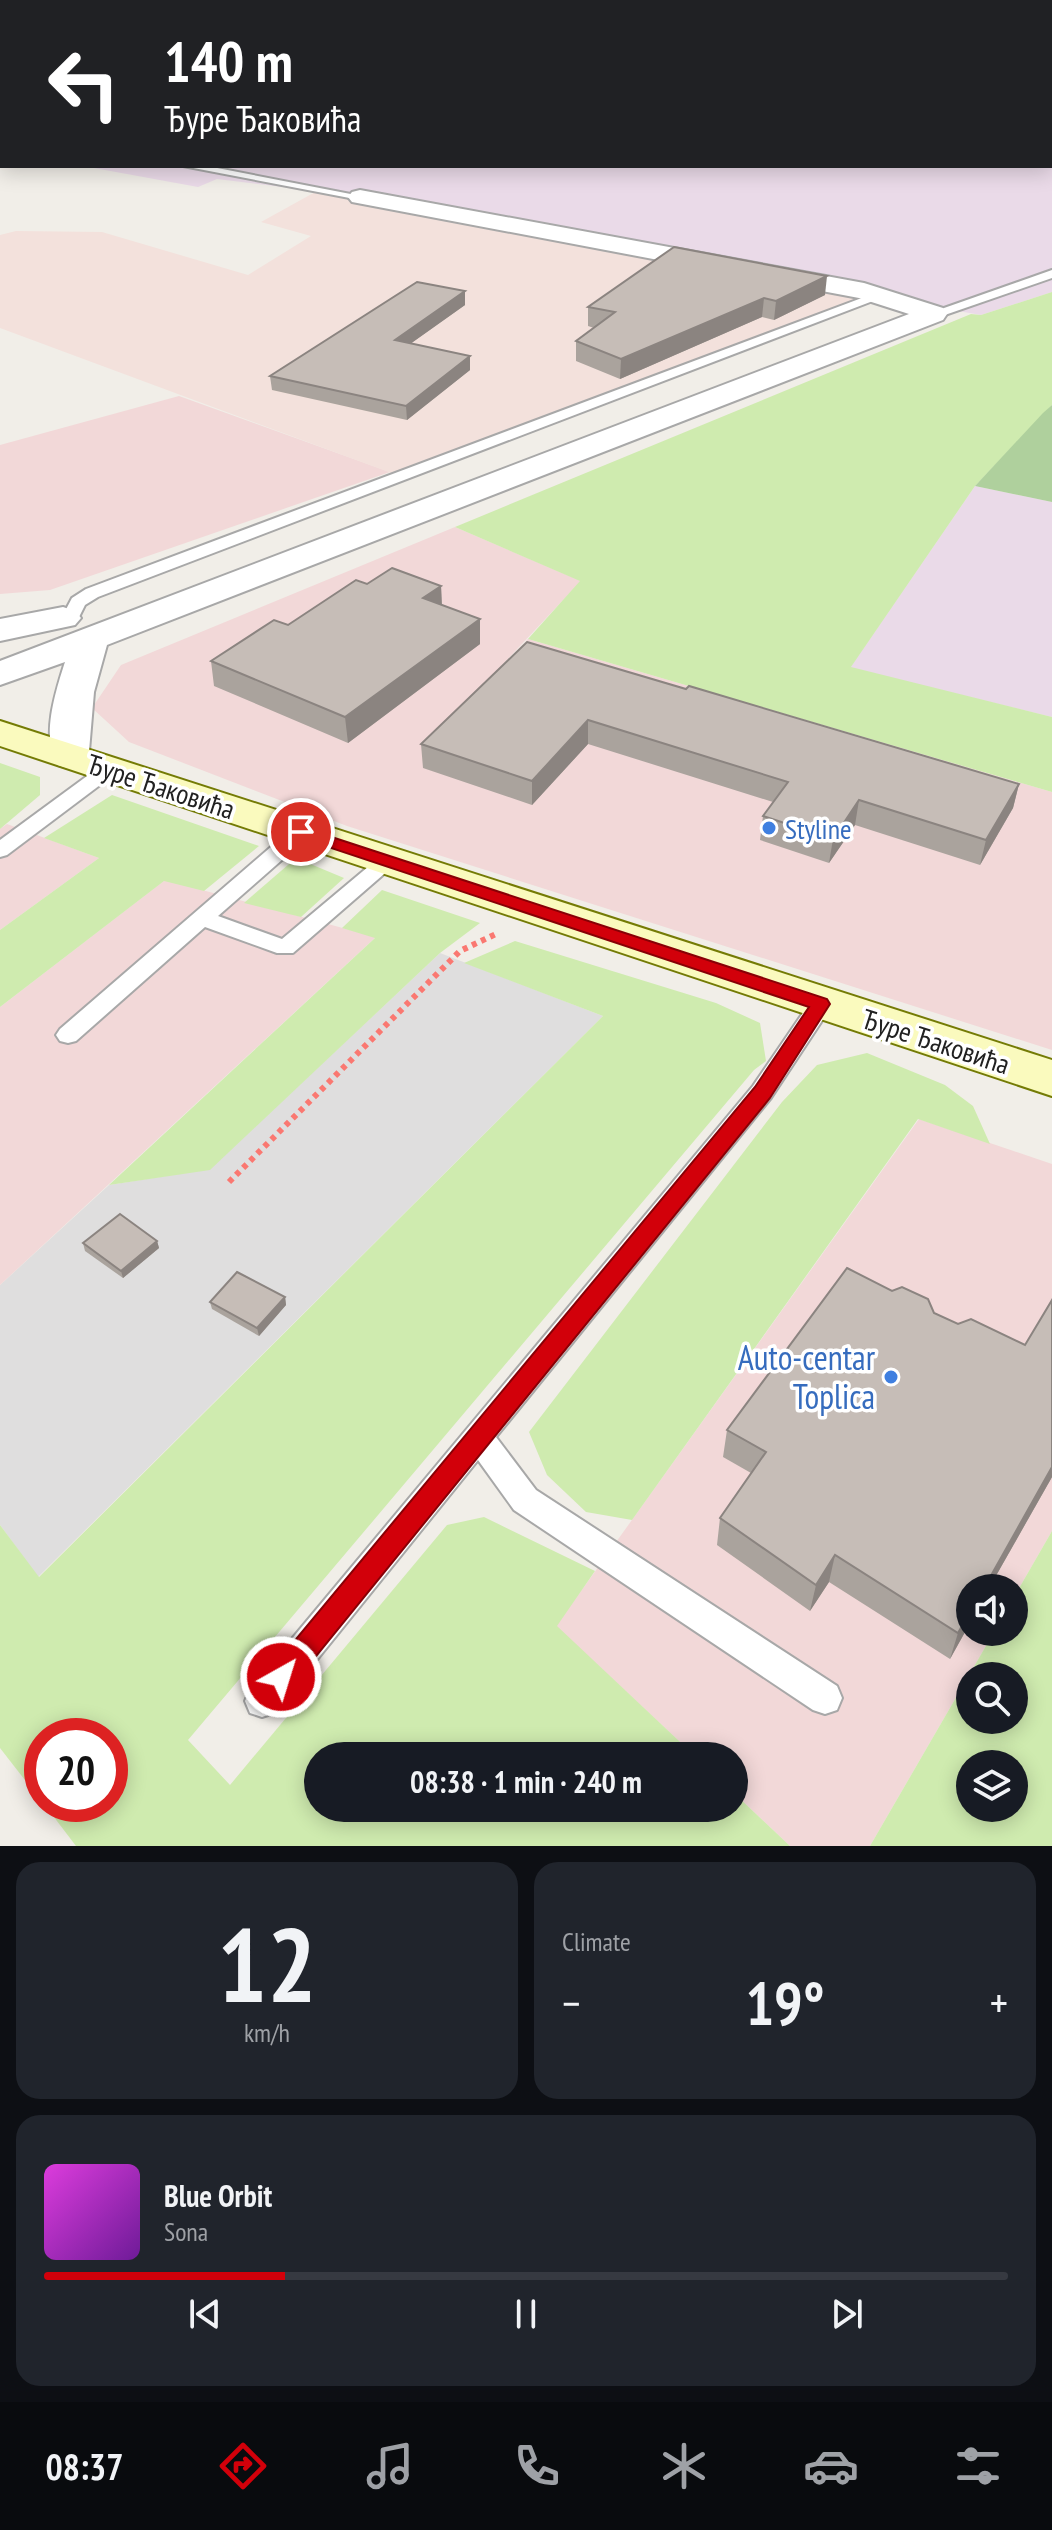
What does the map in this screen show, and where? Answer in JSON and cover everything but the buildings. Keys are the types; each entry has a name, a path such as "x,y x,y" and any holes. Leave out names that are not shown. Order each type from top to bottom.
{"street":[{"path":"360,197 889,299 934,314"},
{"path":"0,674 76,623 889,299"},
{"path":"0,641 76,623 934,314"},
{"path":"0,630 76,623"},
{"path":"76,623 82,660 74,695 69,751 91,763"},
{"name":"Ђуре Ђаковића","path":"0,733 1052,1078"}],"lane":[{"path":"223,169 360,197"},
{"path":"934,314 1052,274"},
{"path":"0,850 91,763"},
{"path":"68,1035 301,832"},
{"path":"202,918 285,948 388,861"},
{"path":"262,1701 762,1092 821,1004"},
{"path":"479,1437 525,1500 825,1698"}],"path":[{"path":"229,1182 460,951 543,912"}],"shaded area":[{"path":"94,168 1052,168 1052,292 981,315 619,252 316,191 217,179 198,187"},
{"path":"317,191 869,300 402,477 0,328 0,235 16,231 102,232 248,275 311,236 261,222"},
{"path":"179,396 390,472 50,590 0,594 0,445"},
{"path":"975,486 1052,502 1052,717 850,668"},
{"path":"455,527 581,581 489,679 528,639 1052,792 1052,1050 347,826 129,742 92,708 121,665"},
{"path":"7,824 99,858 0,930 0,829"},
{"path":"165,880 376,937 0,1285 0,1007"},
{"path":"440,953 603,1016 38,1577 0,1525 0,1285 109,1185 210,1169"},
{"path":"919,1119 1052,1164 1052,1531 1027,1574 956,1574 956,1646 986,1646 977,1662 956,1662 956,1698 870,1846 790,1846 748,1806 748,1742 680,1742 556,1626"}],"green space":[{"path":"1052,292 1052,405 975,486 851,667 1052,717 1052,792 528,639 580,581 455,527 971,314 981,315"},
{"path":"1052,405 1052,502 975,486 1043,413"},
{"path":"0,763 40,777 40,795 0,829"},
{"path":"112,795 259,846 204,891 164,881 0,1007 0,930 99,858 44,838"},
{"path":"296,858 344,878 301,917 244,903"},
{"path":"382,890 480,923 440,953 210,1170 109,1185 375,938 342,928"},
{"path":"515,941 716,1003 760,1023 766,1061 754,1070 188,1740 230,1785 447,1525 484,1517 595,1571 557,1626 680,1742 304,1742 304,1822 748,1822 748,1806 790,1846 76,1846 58,1822 128,1822 128,1718 24,1718 24,1779 0,1748 0,1525 39,1577 603,1016 464,963"},
{"path":"867,1053 945,1085 973,1106 990,1144 918,1119 632,1520 586,1512 547,1475 529,1432 782,1102 817,1065"},
{"path":"1052,1531 1052,1846 870,1846 956,1698 956,1734 1028,1734 1028,1662 977,1662 986,1646 1028,1646 1027,1574"}],"place":[{"name":"Styline","path":"769,828"},
{"name":"Auto-centar Toplica","path":"891,1377"}],"route":[{"path":"281,1677 762,1092 821,1004 301,832"}]}
